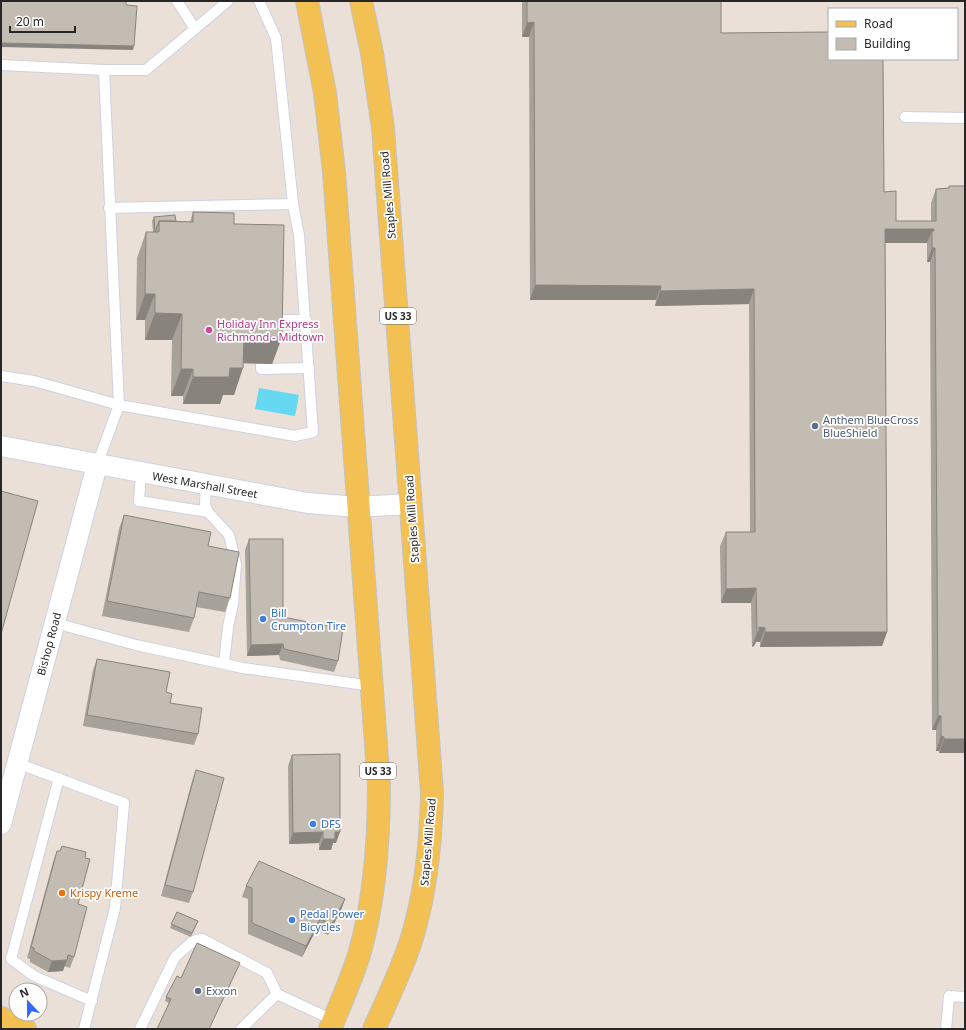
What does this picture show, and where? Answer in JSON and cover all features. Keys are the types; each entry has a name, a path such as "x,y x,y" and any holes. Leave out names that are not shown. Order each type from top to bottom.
{"main road":[{"name":"US 33","path":"307,1 325,94 334,172 357,507 379,786 379,824 376,866 366,927 359,955 331,1025"},
{"name":"Staples Mill Road","path":"361,1 372,53 383,128 410,504 431,764 431,826 424,889 418,916 401,970 374,1029"},
{"path":"1,1018 26,1029"}],"street":[{"name":"West Marshall Street","path":"1,446 308,503 357,507 410,504"},
{"name":"Bishop Road","path":"1,824 10,773 55,622 97,465"}],"lane":[{"path":"177,1 195,29"},
{"path":"1,65 104,70 146,70 228,1"},
{"path":"1,376 34,381 119,405 295,436 313,432 310,368 299,235 292,204 276,38 259,1"},
{"path":"97,465 119,405 104,70"},
{"path":"906,117 965,118"},
{"path":"109,208 292,204"},
{"path":"273,320 306,320"},
{"path":"261,364 261,368 310,368"},
{"path":"141,473 139,501 208,512"},
{"path":"206,485 205,505 208,512 229,535 236,564 233,604 228,627 224,664"},
{"path":"55,622 136,645 224,664 372,686"},
{"path":"10,773 59,778 124,803 115,908 84,1029"},
{"path":"59,778 11,959 34,976 92,1001"},
{"path":"140,1029 175,957 193,941 202,939 267,973 277,994 331,1025"},
{"path":"242,1029 277,994"},
{"path":"946,1029 949,996 965,997"}],"water":[{"path":"259,388 299,395 295,416 255,409"}],"building":[{"path":"1,1 126,1 126,5 137,6 134,46 1,43"},
{"name":"Anthem BlueCross BlueShield","path":"527,1 721,1 721,33 828,32 828,60 883,60 884,192 896,191 896,221 936,221 936,189 949,188 949,186 965,186 965,739 944,739 944,737 941,736 941,716 938,716 935,248 932,248 932,231 934,231 934,229 885,229 887,632 765,632 765,628 759,627 759,632 757,632 756,588 726,589 726,532 755,532 754,289 660,291 661,286 535,285 534,22 527,23"},
{"name":"Holiday Inn Express Richmond - Midtown","path":"193,212 234,213 234,224 284,225 282,337 244,337 243,368 230,368 229,377 193,377 193,369 181,369 182,314 155,313 155,294 145,294 146,232 159,232 159,221 193,222"},
{"path":"175,215 176,221 159,221 155,232 154,217"},
{"path":"1,491 38,501 1,634"},
{"path":"124,515 211,532 208,546 239,552 230,598 199,592 194,618 107,601"},
{"path":"249,539 283,539 283,617 343,629 338,661 284,649 283,644 251,645"},
{"path":"97,659 170,672 166,692 172,694 170,703 202,708 198,734 87,715"},
{"path":"340,754 340,832 335,832 335,839 323,839 323,832 293,833 292,755"},
{"path":"196,770 224,778 193,892 165,885"},
{"name":"Krispy Kreme","path":"62,846 86,852 85,858 90,859 78,904 87,907 74,957 68,955 67,960 52,961 34,951 34,948 31,947 57,851 60,851"},
{"name":"Pedal Power Bicycles","path":"259,861 345,899 332,924 320,919 306,946 252,923 252,888 246,886"},
{"path":"177,912 198,921 192,933 171,924"},
{"name":"Exxon","path":"197,943 240,963 209,1029 157,1029 171,999 166,997 177,976 181,978"}],"place":[{"name":"Holiday Inn Express Richmond - Midtown","path":"209,330"},
{"name":"Anthem BlueCross BlueShield","path":"815,426"},
{"name":"Bill Crumpton Tire","path":"263,619"},
{"name":"DFS","path":"313,824"},
{"name":"Krispy Kreme","path":"62,893"},
{"name":"Pedal Power Bicycles","path":"292,920"},
{"name":"Exxon","path":"198,991"}]}
